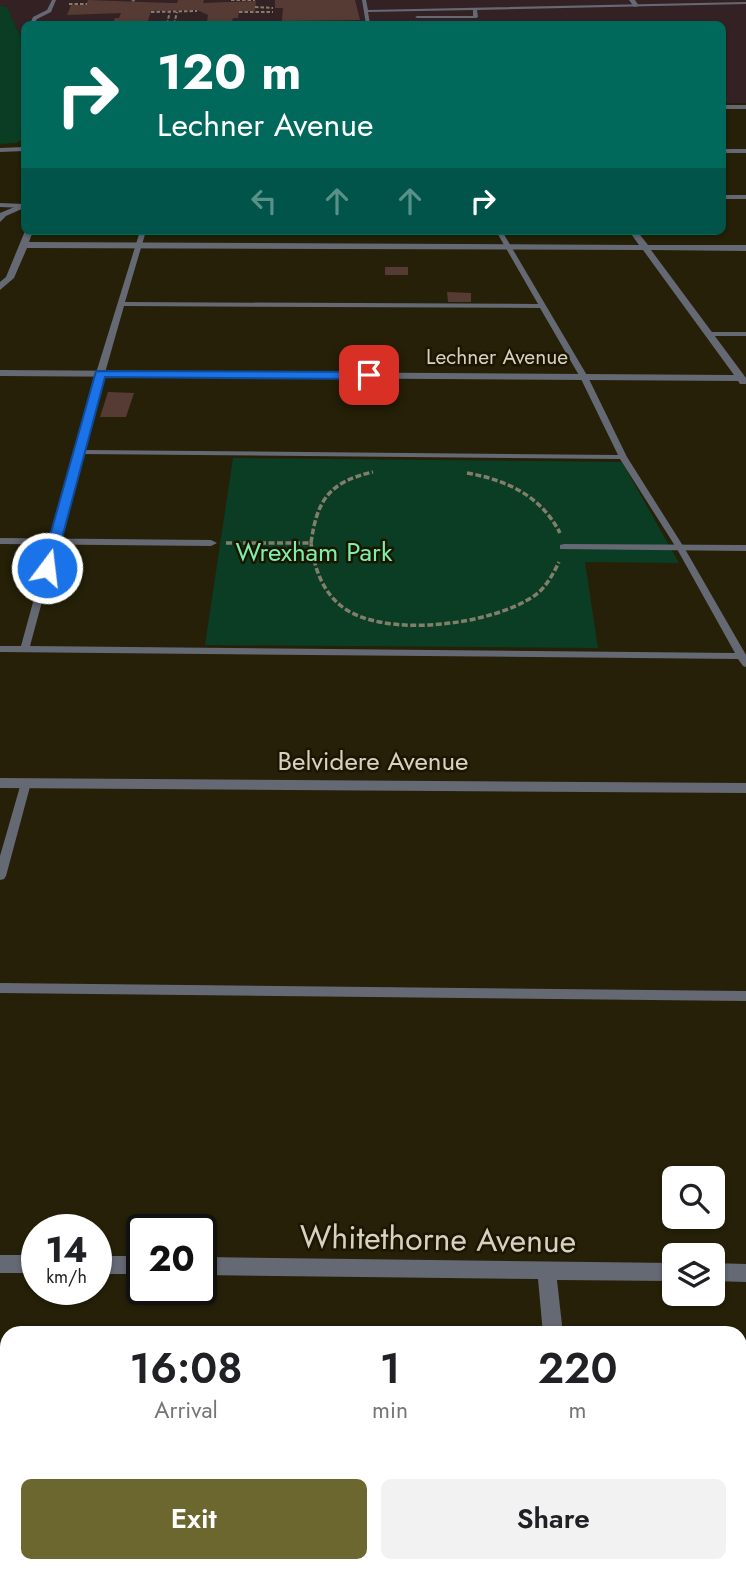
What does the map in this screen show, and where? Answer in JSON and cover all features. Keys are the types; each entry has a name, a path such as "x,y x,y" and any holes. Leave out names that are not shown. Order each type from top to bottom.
{"street":[{"path":"0,150 21,149"},
{"path":"726,151 746,151"},
{"path":"0,220 2,215 21,207"},
{"path":"0,287 10,278 27,235"},
{"path":"636,235 743,381"},
{"path":"23,244 746,248"},
{"name":"Lechner Avenue","path":"0,373 584,377 743,381"},
{"path":"0,541 211,543"},
{"path":"564,547 746,548"},
{"name":"Belvidere Avenue","path":"0,783 746,788"},
{"path":"0,1264 21,1264"},
{"name":"Whitethorne Avenue","path":"217,1266 662,1272"},
{"path":"547,1270 552,1326"},
{"path":"725,1272 746,1273"}],"lane":[{"path":"34,21 49,11 54,0"},
{"path":"365,0 368,21"},
{"path":"367,11 385,11 387,16 394,18 477,17 475,9 634,3 746,3"},
{"path":"726,107 746,107"},
{"path":"726,197 746,197"},
{"path":"0,205 21,206"},
{"path":"25,649 100,373 142,235"},
{"path":"501,235 584,377 623,457 681,549 744,660"},
{"path":"121,304 543,306"},
{"path":"709,334 746,334"},
{"path":"79,452 623,457"},
{"path":"0,649 744,660"},
{"path":"0,876 26,783"},
{"path":"0,988 746,996"}],"path":[{"path":"231,1 254,0"},
{"path":"69,4 87,4"},
{"path":"239,12 273,10 256,7"},
{"path":"175,21 177,11"},
{"path":"150,12 197,11"},
{"path":"168,21 170,12"},
{"path":"379,471 346,480 319,501 314,514 314,567 326,590 348,611 381,622 451,624 491,616 534,596 554,573 564,547 554,519 540,502 510,484 478,474 455,471"},
{"path":"211,543 312,543"}],"shaded area":[{"path":"0,0 746,0 746,103 726,103 726,21 21,21 21,37 7,7 0,6"}],"green space":[{"path":"0,6 7,7 21,37 21,140 0,144"},
{"name":"Wrexham Park","path":"233,458 622,462 679,563 585,562 598,648 205,645"}],"building":[{"path":"88,0 169,3 177,3 178,0 204,0 203,3 256,1 255,11 239,11 238,18 233,18 232,21 207,21 208,15 197,10 151,11 148,21 114,21 121,13 67,15 71,5 86,5"},
{"path":"275,0 355,0 360,20 282,21 283,8 275,8"},
{"path":"385,267 408,267 408,275 385,275"},
{"path":"447,292 471,293 471,302 448,302"},
{"path":"108,392 134,393 126,417 100,417"}],"route":[{"path":"47,568 100,373 369,375"}]}
